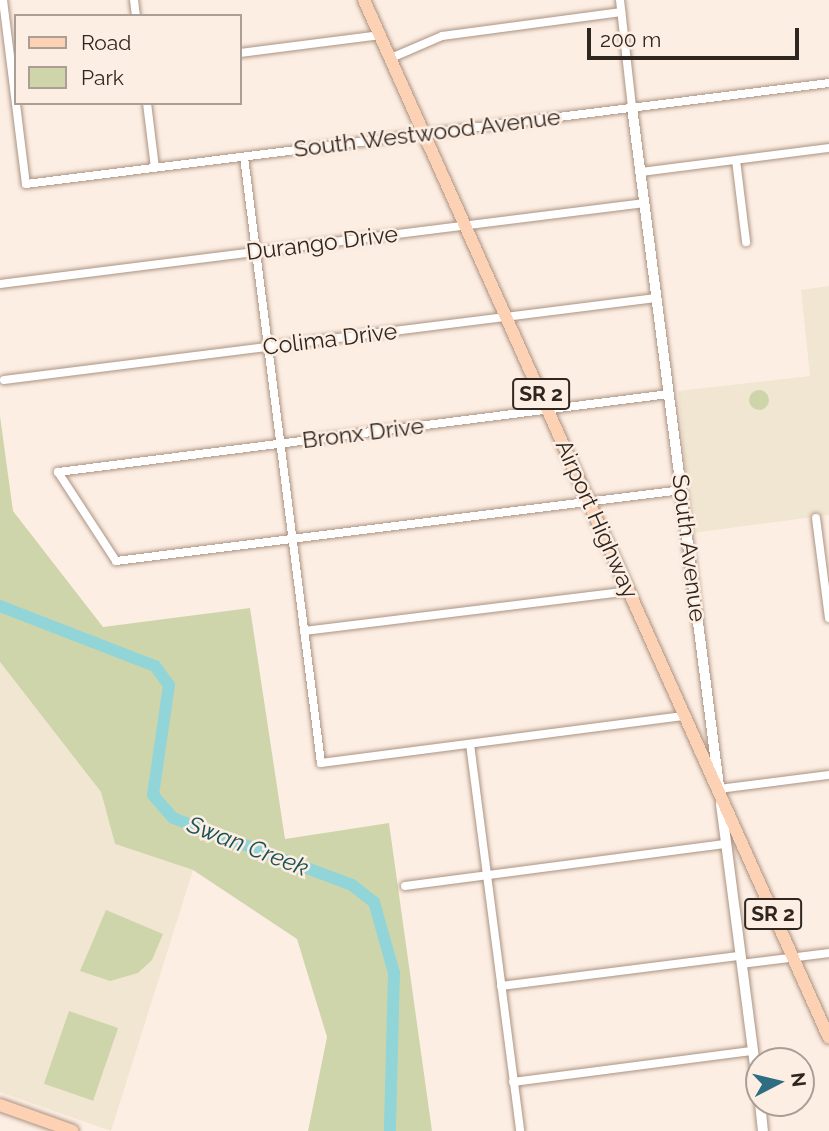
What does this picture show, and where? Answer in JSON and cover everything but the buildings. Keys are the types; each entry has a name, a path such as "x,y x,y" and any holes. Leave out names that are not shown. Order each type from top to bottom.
{"main road":[{"name":"Airport Highway","path":"364,0 426,133 829,1038"},
{"path":"0,1105 73,1131"}],"street":[{"path":"2,0 14,82"},
{"name":"South Avenue","path":"620,0 752,1047"},
{"path":"391,58 442,36 621,12"},
{"path":"242,53 381,35"},
{"name":"South Westwood Avenue","path":"17,105 26,184 829,83"},
{"path":"147,105 155,168"},
{"path":"641,172 829,148"},
{"path":"244,157 321,763 685,716"},
{"path":"736,160 746,242"},
{"name":"Durango Drive","path":"0,284 645,203"},
{"name":"Colima Drive","path":"5,380 656,298"},
{"name":"Bronx Drive","path":"293,539 116,561 58,472 669,394"},
{"path":"293,539 682,490"},
{"path":"816,518 825,561 829,618"},
{"path":"304,631 629,591"},
{"path":"470,744 520,1131"},
{"path":"719,789 829,775"},
{"path":"405,886 726,844"},
{"path":"501,986 829,953"},
{"path":"513,1082 745,1052"}],"shaded area":[{"path":"829,286 829,515 692,533 678,391 810,376 801,290"},
{"path":"0,662 101,792 115,844 193,870 111,1131 0,1092"}],"green space":[{"path":"759,390 766,393 769,400 766,407 759,410 752,407 749,400 752,393"},
{"path":"0,416 13,511 103,627 250,608 285,839 389,823 432,1131 308,1131 327,1037 297,939 193,870 115,844 101,792 0,662"},
{"path":"106,910 163,934 152,960 138,973 110,981 80,971"},
{"path":"69,1011 118,1028 93,1101 44,1084"}],"waterway":[{"name":"Swan Creek","path":"0,606 155,666 169,685 153,795 173,818 352,885 374,902 394,973 390,1131"}]}
